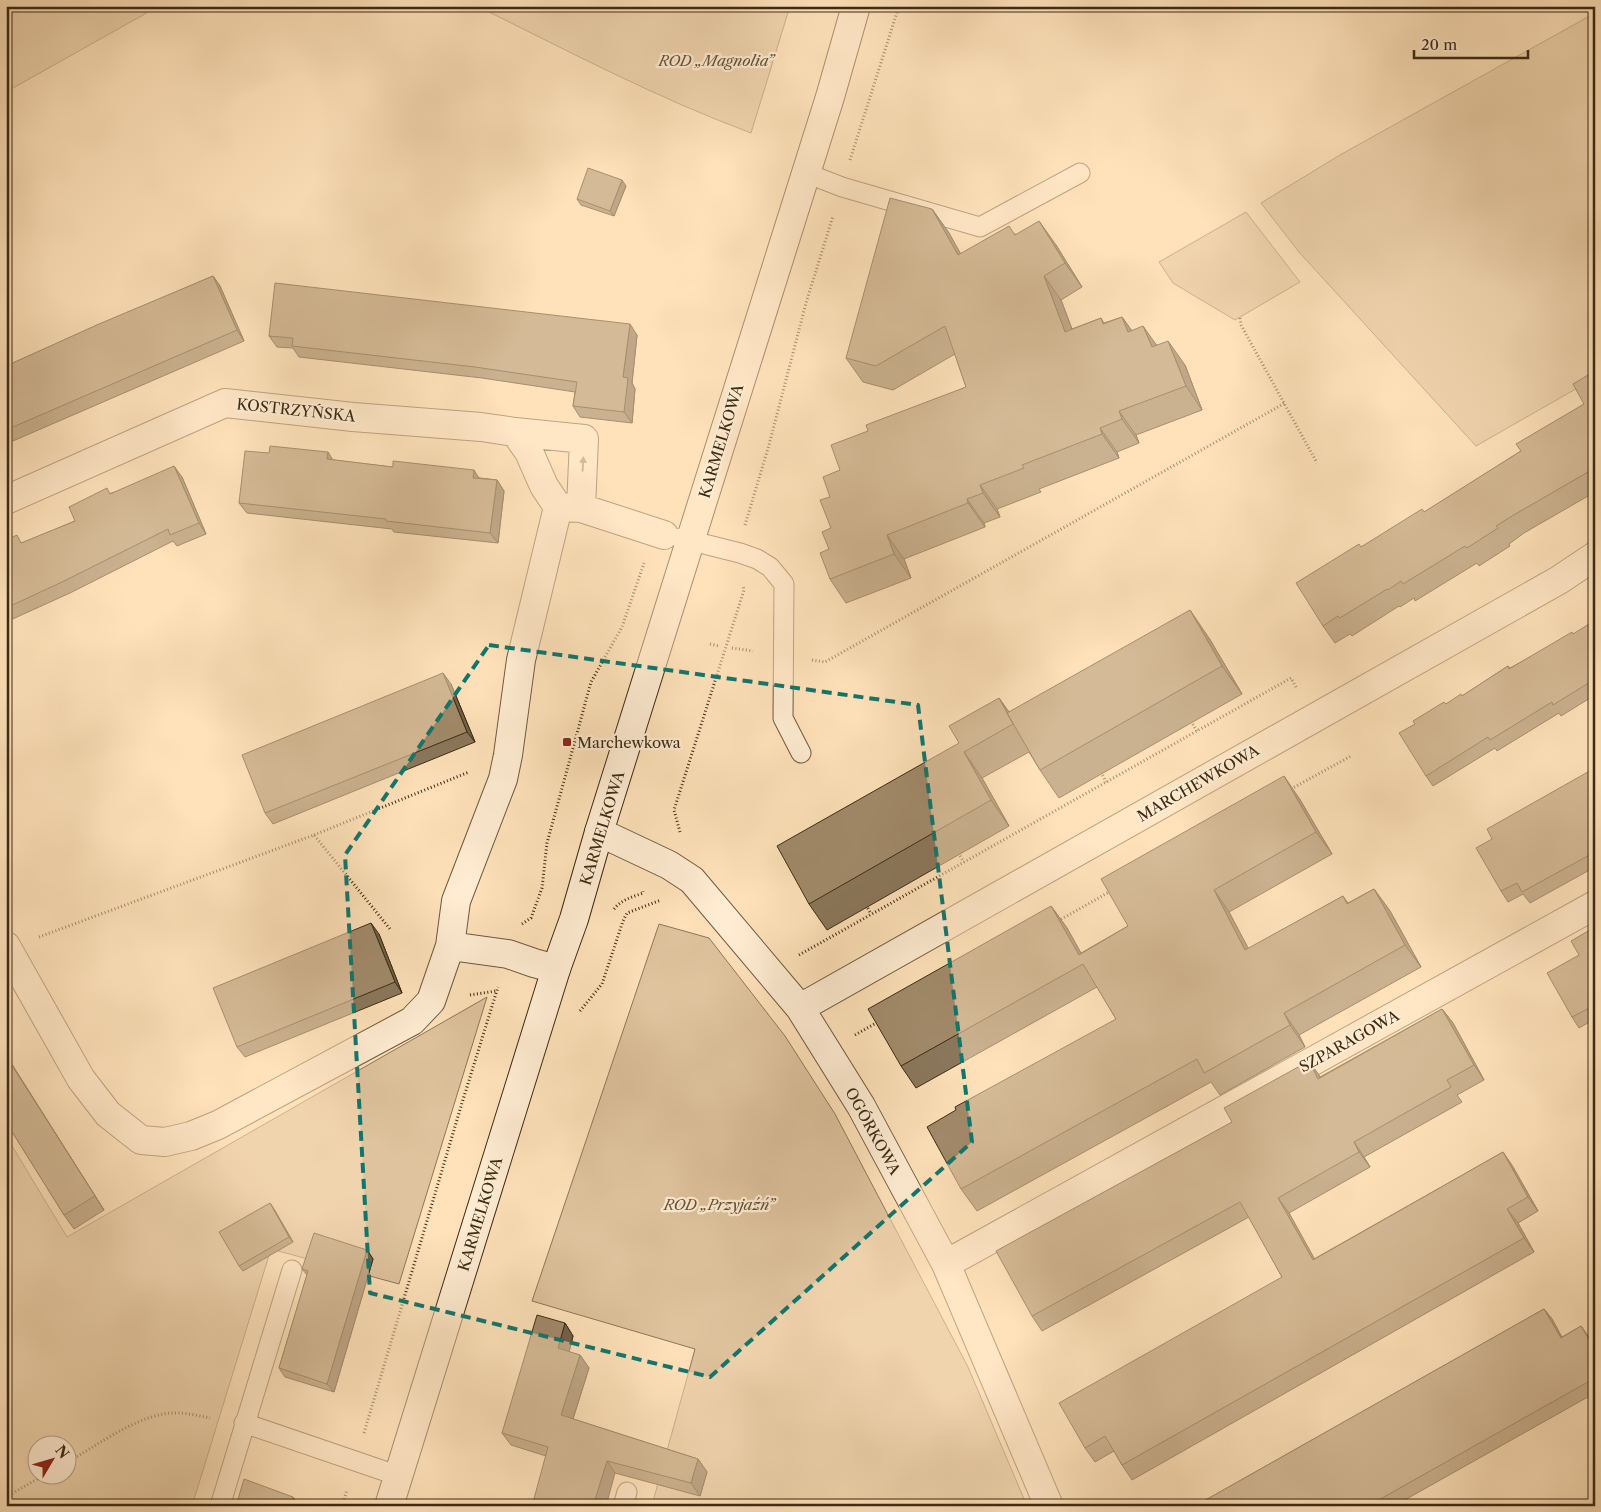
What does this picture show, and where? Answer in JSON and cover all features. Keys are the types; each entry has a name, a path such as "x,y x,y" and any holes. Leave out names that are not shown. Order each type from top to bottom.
{"street":[{"name":"KARMELKOWA","path":"389,1506 600,832 670,536 806,173 856,6"},
{"name":"KOSTRZYŃSKA","path":"6,500 225,403 353,417 481,427 584,439 570,507"},
{"path":"515,432 529,452 544,486 570,507 670,536"},
{"path":"8,948 81,1079 108,1114 141,1140 164,1142 191,1136 218,1125 412,1021 431,1001 450,946 456,901 503,779 521,660 570,507"},
{"name":"MARCHEWKOWA","path":"800,1008 1559,580 1595,556"},
{"name":"OGÓRKOWA","path":"600,832 669,865 692,880 800,1008 861,1106 946,1264 1049,1506"},
{"name":"SZPARAGOWA","path":"946,1264 1595,905"},
{"path":"450,946 508,954 556,969"}],"lane":[{"path":"806,173 842,187 980,227 1080,173"},
{"path":"670,536 757,559 770,567 784,584 783,718 801,753"},
{"path":"220,1506 244,1422 292,1270"},
{"path":"244,1422 399,1476"}],"path":[{"path":"847,169 899,6"},
{"path":"1240,318 1241,325 1317,463"},
{"path":"732,648 825,662 1285,403"},
{"path":"516,928 531,918 542,888 547,843 591,682 670,536"},
{"path":"710,644 719,646"},
{"path":"816,946 1291,678"},
{"path":"1192,721 1197,731"},
{"path":"8,948 314,835 508,755"},
{"path":"1287,792 1351,756"},
{"path":"1101,772 1106,782"},
{"path":"314,835 390,928"},
{"path":"958,853 964,862"},
{"path":"1054,922 1112,890"},
{"path":"866,905 872,914"},
{"path":"342,1506 499,982"},
{"path":"852,1037 881,1020"},
{"path":"78,1456 141,1420 165,1413 184,1413 210,1418"},
{"path":"6,1497 29,1484"},
{"path":"1101,1506 1112,1502 1114,1506"}],"highlighted area":[{"path":"489,645 918,705 972,1142 710,1377 370,1293 345,855"}],"green space":[{"path":"6,6 159,6 6,92"},
{"name":"ROD „Magnolia”","path":"477,6 790,6 751,133 681,105"},
{"path":"1595,13 1595,378 1476,446 1299,252 1261,203 1340,155"},
{"path":"1246,212 1300,282 1235,320 1173,283 1159,262"},
{"name":"ROD „Przyjaźń”","path":"659,924 709,938 785,1036 835,1114 968,1367 1027,1506 652,1505 695,1349 532,1301"},
{"path":"487,997 399,1284 271,1249 192,1506 6,1506 6,1136 67,1237"}],"building":[{"path":"588,168 622,180 610,211 577,199"},
{"path":"890,198 932,209 958,255 1009,226 1015,235 1039,221 1065,263 1044,276 1065,332 1101,318 1103,324 1122,317 1128,332 1143,326 1152,347 1168,341 1186,386 1119,411 1122,419 1100,428 1102,434 1022,465 1024,468 980,485 983,493 967,499 968,503 887,535 894,554 830,579 820,553 829,549 822,532 831,528 820,500 830,497 823,477 840,470 831,445 868,431 866,425 966,387 945,326 876,366 846,358"},
{"path":"213,276 237,330 6,430 6,366"},
{"path":"275,283 630,324 623,377 628,378 624,412 573,406 577,382 475,367 292,346 293,338 269,336"},
{"path":"1595,371 1595,468 1496,526 1498,528 1467,548 1465,546 1403,584 1401,581 1340,618 1338,616 1323,626 1296,583 1359,544 1361,547 1422,509 1424,512 1521,451 1516,444 1584,404 1573,384"},
{"path":"270,446 328,452 327,459 393,467 393,461 474,470 473,478 497,480 490,533 386,521 386,519 239,503 245,451 269,453"},
{"path":"174,466 199,523 170,535 168,529 6,608 6,540 17,535 21,543 75,521 69,507 107,488 110,494"},
{"path":"1190,610 1222,666 1040,770 1007,713"},
{"path":"1589,624 1595,633 1595,679 1553,705 1552,702 1490,740 1488,737 1426,776 1399,733 1415,724 1413,721 1444,702 1446,704 1461,694 1462,696 1508,666 1509,669"},
{"path":"443,673 467,732 265,813 242,755"},
{"path":"999,698 1013,724 964,752 991,800 809,904 777,846 959,743 949,726"},
{"path":"1595,768 1595,852 1522,892 1517,883 1501,891 1476,848 1492,839 1487,829"},
{"path":"1284,776 1316,832 1214,890 1245,950 1343,896 1347,904 1374,889 1405,945 1284,1013 1290,1025 1204,1073 1197,1059 961,1189 927,1127 956,1110 955,1107 1116,1019 1083,964 901,1066 868,1009 1051,906 1079,955 1128,926 1101,879"},
{"path":"371,923 395,982 237,1047 213,988"},
{"path":"1595,927 1595,1005 1572,1017 1547,973 1579,955 1571,941"},
{"path":"1442,1009 1474,1065 1447,1080 1451,1087 1354,1142 1359,1152 1278,1198 1313,1260 1503,1152 1528,1197 1507,1209 1524,1238 1122,1465 1105,1436 1085,1448 1059,1403 1282,1277 1240,1202 1032,1316 996,1251 1232,1122 1224,1108 1309,1061 1318,1079"},
{"path":"6,1056 95,1196 64,1215 6,1122"},
{"path":"270,1203 289,1237 239,1266 219,1232"},
{"path":"314,1233 367,1250 327,1384 279,1368 308,1271 302,1269"},
{"path":"1544,1309 1561,1338 1581,1326 1595,1350 1595,1378 1368,1506 1195,1506"},
{"path":"537,1315 565,1323 558,1348 580,1355 561,1415 698,1459 691,1483 607,1461 593,1506 532,1506 548,1447 502,1433"},
{"path":"244,1479 293,1497 290,1506 236,1506"}],"place":[{"name":"Marchewkowa","path":"567,742"}]}
